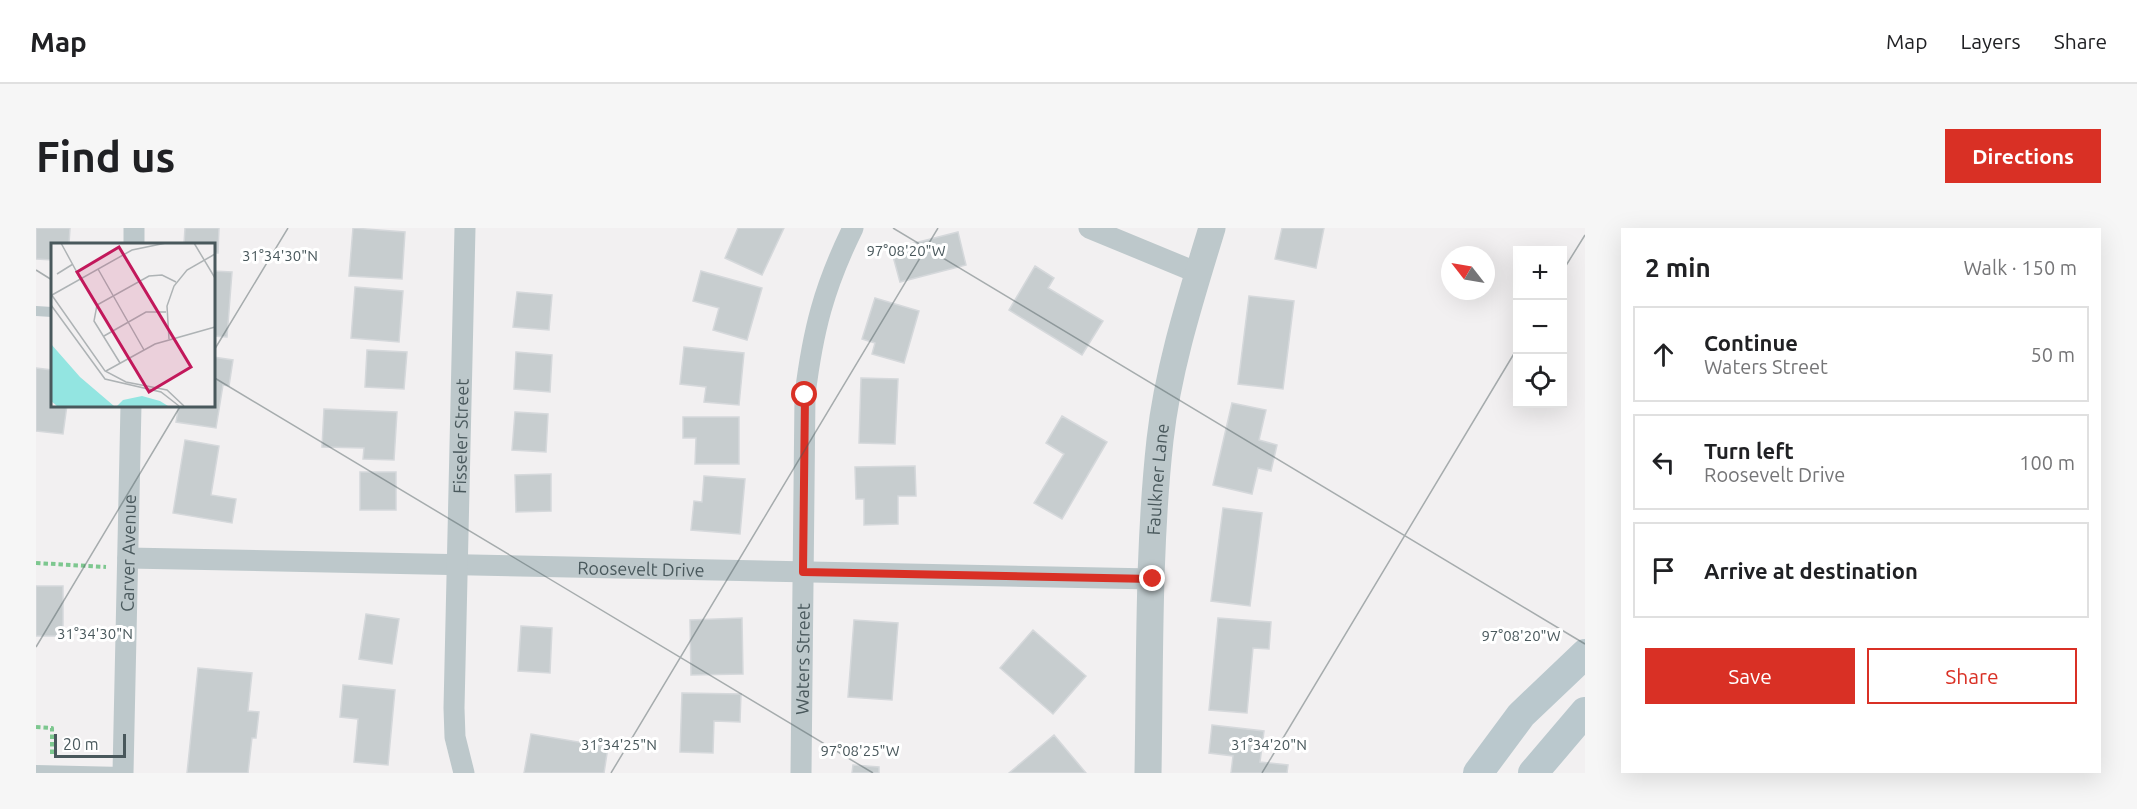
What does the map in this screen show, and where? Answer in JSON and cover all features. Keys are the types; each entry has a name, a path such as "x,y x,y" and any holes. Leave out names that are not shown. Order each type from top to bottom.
{"main road":[{"path":"1478,773 1521,715 1585,654"},
{"path":"1533,773 1585,712"}],"street":[{"name":"Fisseler Street","path":"464,773 455,737 455,644 465,228"},
{"name":"Waters Street","path":"801,773 805,395 811,345 823,296 853,228"},
{"path":"1089,228 1198,273"},
{"name":"Faulkner Lane","path":"1148,773 1153,579 1160,439 1173,363 1212,228"},
{"name":"Carver Avenue","path":"123,773 131,406"},
{"name":"Roosevelt Drive","path":"128,564 458,565 1153,579"}],"lane":[{"path":"36,311 51,312"},
{"path":"36,770 123,773"}],"path":[{"path":"36,563 128,564"},
{"path":"36,728 52,728 52,770"}],"building":[{"path":"36,228 70,228 69,243 51,243 51,260 36,259"},
{"path":"185,228 219,228 218,253 214,253 214,243 184,243"},
{"path":"353,228 405,232 402,279 349,276"},
{"path":"738,228 784,228 762,275 725,258"},
{"path":"1282,228 1324,228 1316,268 1275,259"},
{"path":"958,232 966,265 900,282 891,249"},
{"path":"1035,266 1054,278 1048,288 1103,321 1082,355 1009,310"},
{"path":"214,271 232,272 227,337 214,336"},
{"path":"701,271 762,288 747,340 713,330 719,308 693,301"},
{"path":"355,287 403,291 399,342 351,338"},
{"path":"517,292 552,295 549,330 513,327"},
{"path":"1249,296 1294,301 1283,389 1238,384"},
{"path":"875,298 919,311 904,363 872,354 875,343 862,339"},
{"path":"684,347 744,353 739,405 704,402 706,387 680,384"},
{"path":"367,350 407,352 404,389 365,387"},
{"path":"516,352 552,355 550,392 514,389"},
{"path":"214,357 233,360 229,386 223,385 216,428 176,422 179,406 214,406"},
{"path":"36,368 51,370 51,406 67,406 63,434 36,431"},
{"path":"861,378 898,379 895,444 859,443"},
{"path":"1232,403 1266,410 1259,440 1277,445 1271,471 1258,468 1252,494 1213,485"},
{"path":"324,409 397,412 394,460 363,459 364,448 322,447"},
{"path":"515,412 548,414 546,452 512,450"},
{"path":"1062,416 1107,442 1062,519 1034,503 1064,454 1046,443"},
{"path":"683,417 739,417 739,464 695,464 696,438 683,438"},
{"path":"185,440 219,446 211,495 236,499 232,523 173,513"},
{"path":"915,466 916,496 898,496 898,524 864,525 864,499 856,499 855,467"},
{"path":"360,472 396,472 396,510 360,510"},
{"path":"551,474 551,511 516,512 515,475"},
{"path":"704,476 745,479 740,534 691,530 694,501 702,502"},
{"path":"1223,508 1262,513 1250,606 1211,601"},
{"path":"36,586 63,586 63,636 36,636"},
{"path":"366,614 399,619 392,664 359,659"},
{"path":"742,618 743,674 691,675 690,620"},
{"path":"1218,618 1271,622 1269,649 1253,648 1247,713 1209,710"},
{"path":"854,620 898,623 892,700 848,697"},
{"path":"521,626 552,628 550,673 518,671"},
{"path":"1033,630 1086,676 1053,714 1000,668"},
{"path":"198,668 252,673 248,711 259,712 256,738 252,738 248,773 187,773"},
{"path":"343,685 395,690 388,765 354,762 358,719 340,717"},
{"path":"682,693 741,694 740,722 714,721 713,753 680,752"},
{"path":"1212,725 1264,731 1260,762 1288,765 1287,773 1231,773 1233,756 1209,753"},
{"path":"531,734 608,747 604,773 524,773"},
{"path":"1054,735 1086,773 1009,773"},
{"path":"853,765 879,767 879,773 852,773"}],"route":[{"path":"805,395 803,572 1153,579"}]}
